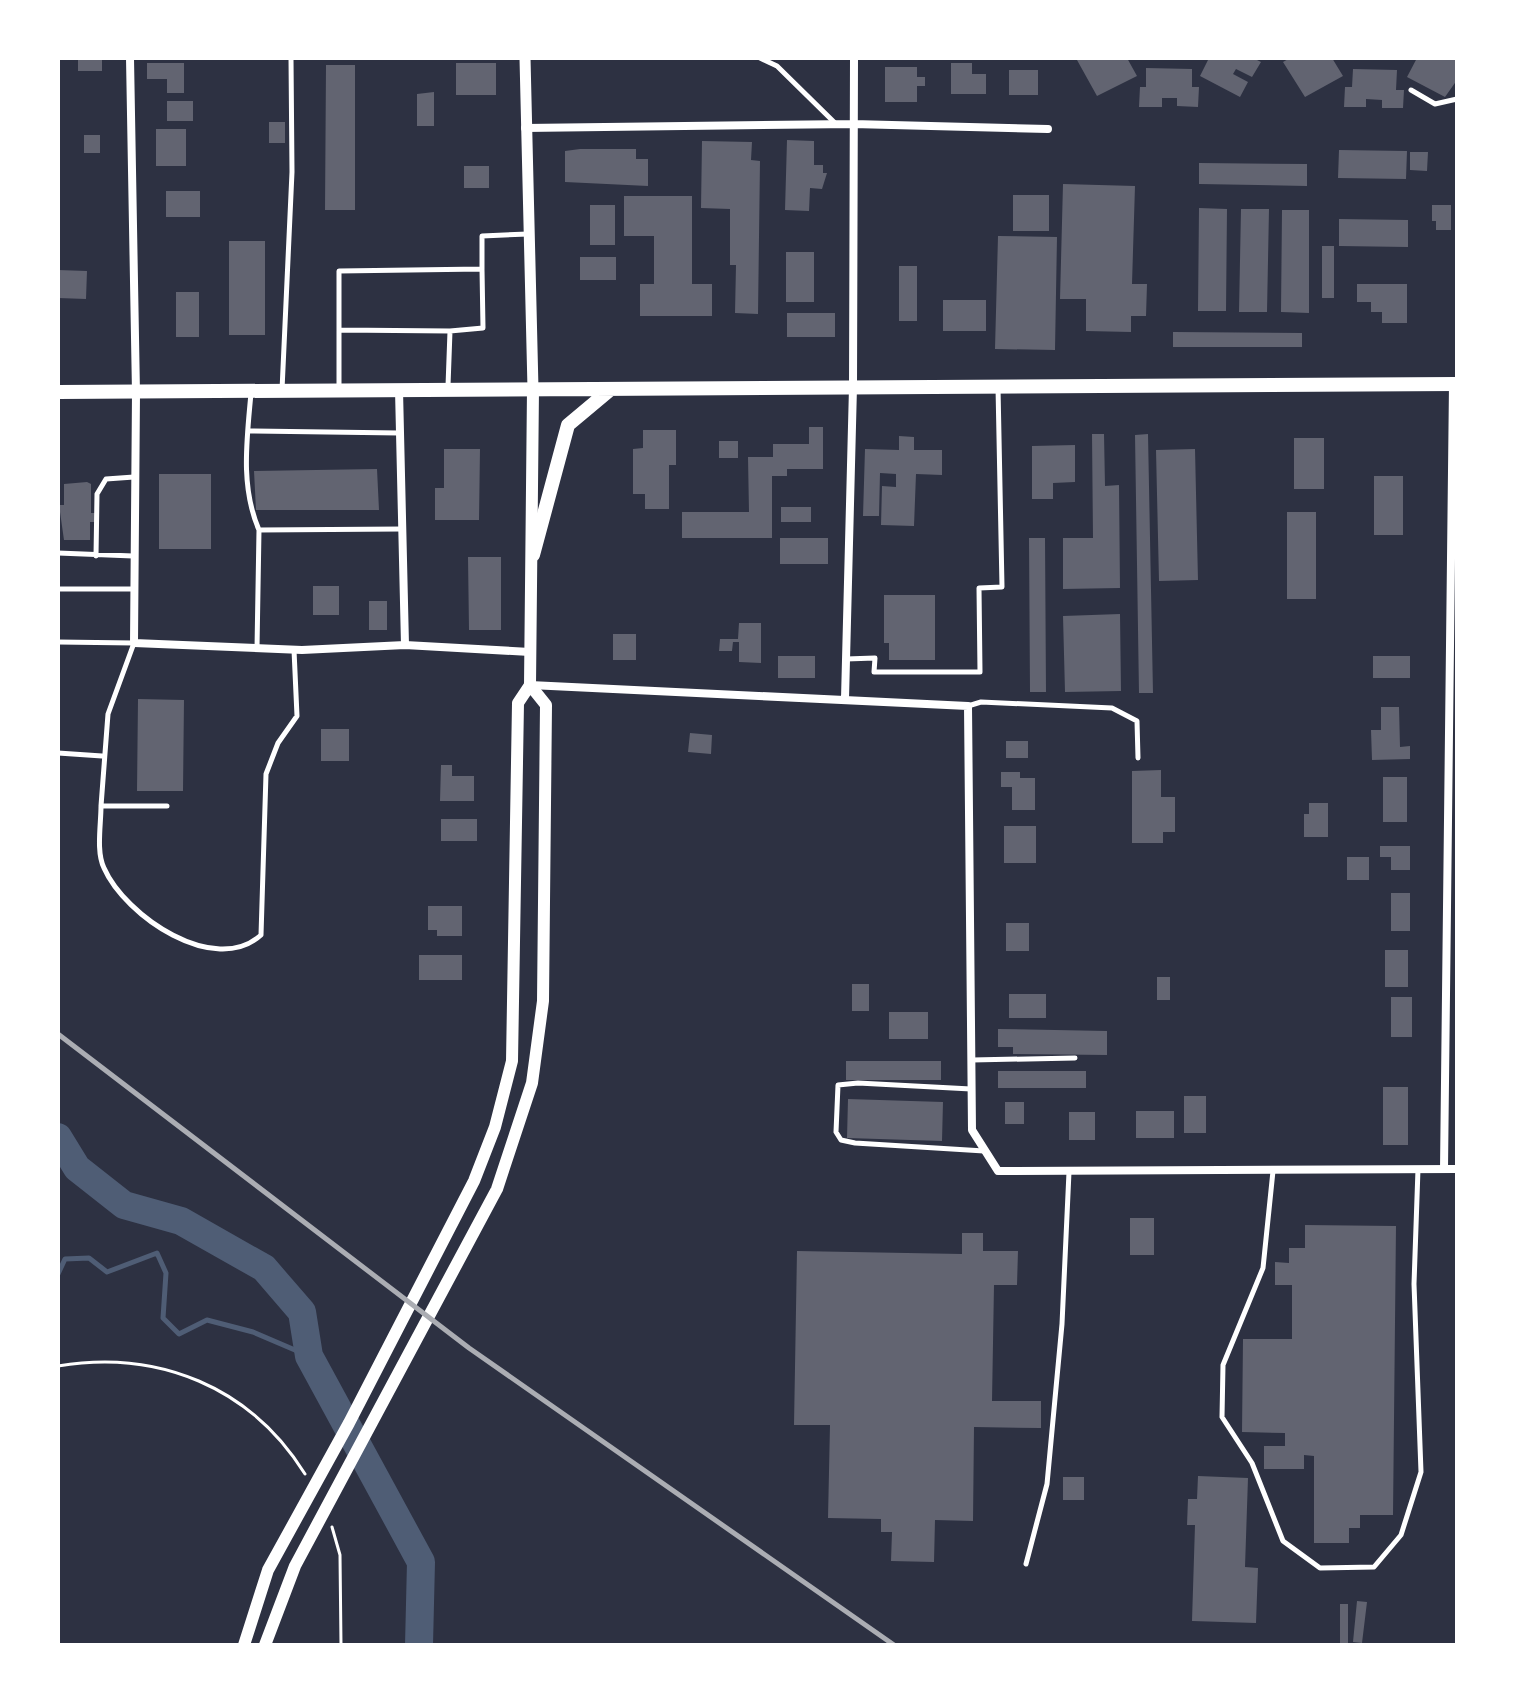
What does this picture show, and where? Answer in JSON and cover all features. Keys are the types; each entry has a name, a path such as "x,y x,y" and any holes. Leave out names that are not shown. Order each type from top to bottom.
{"main road":[{"path":"58,392 1455,384"},
{"path":"533,555 568,425 612,388"},
{"path":"244,1645 268,1570 349,1423 474,1181 495,1127 512,1061 518,703 530,685 533,389"},
{"path":"265,1645 295,1566 497,1189 532,1083 543,1001 546,705 530,685"}],"street":[{"path":"130,58 136,393 132,589 134,643 294,650 405,645 530,652"},
{"path":"525,58 533,389"},
{"path":"845,699 853,387 854,58"},
{"path":"525,128 853,124 1048,129"},
{"path":"1444,1169 1455,384"},
{"path":"399,390 405,645"},
{"path":"530,685 968,706 972,1130 998,1171 1457,1169"}],"lane":[{"path":"282,391 292,172 291,58"},
{"path":"760,58 777,66 837,125"},
{"path":"1411,90 1435,104 1457,99"},
{"path":"339,330 450,331 483,328 482,236 529,234"},
{"path":"339,391 339,271 482,269"},
{"path":"448,390 450,331"},
{"path":"846,659 875,658 874,672 980,672 979,588 1002,587 998,386"},
{"path":"251,391 246,473 250,508 259,530 257,649"},
{"path":"248,431 399,433"},
{"path":"96,556 97,494 100,485 106,479 134,477"},
{"path":"259,530 402,529"},
{"path":"58,553 133,556"},
{"path":"58,589 132,589"},
{"path":"58,642 134,643 108,714 102,756 102,865 115,889 136,911 166,934 230,951 249,946 261,935 266,774 278,743 297,716 294,650"},
{"path":"968,706 981,702 1112,708 1137,721 1138,758"},
{"path":"58,753 102,756"},
{"path":"101,806 167,806"},
{"path":"971,1060 1075,1058"},
{"path":"971,1089 838,1085 836,1132 841,1140 855,1143 985,1151"},
{"path":"1273,1170 1263,1268 1223,1365 1222,1417 1252,1463 1283,1541 1320,1568 1374,1567 1401,1535 1421,1472 1414,1284 1418,1169"},
{"path":"1026,1564 1047,1484 1062,1324 1069,1172"}],"path":[{"path":"58,1366 96,1360 143,1363 174,1371 208,1386 260,1417 277,1434 311,1486"},
{"path":"332,1527 340,1555 341,1645"}],"building":[{"path":"78,58 102,58 102,71 78,71"},
{"path":"1127,58 1137,76 1097,96 1077,60"},
{"path":"1209,58 1253,58 1261,62 1252,77 1236,69 1233,74 1248,82 1240,97 1200,76"},
{"path":"1290,58 1332,58 1343,76 1305,97 1283,62"},
{"path":"1417,58 1457,58 1457,80 1445,97 1407,77"},
{"path":"147,63 184,63 184,93 167,93 167,79 147,79"},
{"path":"456,63 496,63 496,95 456,95"},
{"path":"951,63 972,63 972,74 986,74 986,94 951,94"},
{"path":"326,65 355,65 355,210 325,210"},
{"path":"885,67 917,67 917,77 925,77 925,86 917,86 917,102 885,102"},
{"path":"1146,68 1192,69 1192,87 1199,87 1198,107 1177,106 1177,98 1162,98 1162,107 1139,107 1140,87 1146,87"},
{"path":"1353,69 1397,70 1396,90 1404,90 1403,108 1382,108 1382,100 1366,99 1366,107 1344,107 1345,87 1352,87"},
{"path":"1009,70 1038,70 1038,95 1009,95"},
{"path":"434,92 434,126 417,126 417,94"},
{"path":"167,101 193,101 193,121 167,121"},
{"path":"269,122 285,122 285,143 269,143"},
{"path":"156,129 186,129 186,166 156,166"},
{"path":"84,135 100,135 100,153 84,153"},
{"path":"787,140 814,141 814,165 823,165 823,173 827,173 822,189 810,188 809,211 785,210"},
{"path":"702,141 752,142 751,160 760,161 758,314 735,313 736,265 730,265 730,209 701,208"},
{"path":"636,149 636,159 648,159 648,186 565,182 565,151"},
{"path":"1339,150 1407,151 1406,179 1338,178"},
{"path":"1410,152 1428,152 1427,171 1410,170"},
{"path":"1199,163 1307,164 1307,186 1199,184"},
{"path":"464,166 489,166 489,188 464,188"},
{"path":"1063,184 1135,186 1132,284 1147,284 1146,316 1131,316 1131,332 1086,331 1086,299 1060,299"},
{"path":"166,191 200,191 200,217 166,217"},
{"path":"1013,195 1049,195 1049,231 1013,231"},
{"path":"624,196 692,196 692,284 712,284 712,316 640,316 640,284 654,284 654,236 624,236"},
{"path":"590,205 615,205 615,245 590,245"},
{"path":"1432,205 1451,205 1451,230 1436,230 1436,221 1432,221"},
{"path":"1199,208 1227,209 1226,311 1198,311"},
{"path":"1241,209 1269,209 1267,312 1239,312"},
{"path":"1282,210 1309,210 1309,313 1281,312"},
{"path":"1339,219 1408,220 1408,247 1339,246"},
{"path":"998,236 1057,237 1055,350 995,349"},
{"path":"229,241 265,241 265,335 229,335"},
{"path":"1322,246 1334,246 1334,298 1322,298"},
{"path":"786,252 814,252 814,302 786,302"},
{"path":"580,257 616,257 616,280 580,280"},
{"path":"899,266 917,266 917,321 899,321"},
{"path":"58,270 87,271 86,299 58,298"},
{"path":"1357,284 1407,284 1407,323 1382,323 1382,312 1371,312 1371,302 1357,302"},
{"path":"176,292 199,292 199,337 176,337"},
{"path":"943,300 986,300 986,331 943,331"},
{"path":"787,313 835,313 835,337 787,337"},
{"path":"1173,332 1302,333 1302,347 1173,347"},
{"path":"809,427 823,427 823,469 787,469 787,476 772,476 772,538 682,538 682,512 749,512 748,457 773,457 773,444 809,444"},
{"path":"643,430 676,430 676,465 669,465 669,509 645,509 645,494 633,494 633,449 643,448"},
{"path":"1092,434 1104,434 1105,486 1119,485 1120,588 1063,589 1063,538 1093,538"},
{"path":"1148,434 1153,693 1139,693 1135,435"},
{"path":"899,436 914,437 914,450 942,450 942,475 916,474 914,526 881,525 882,486 896,487 896,474 880,473 879,516 863,516 865,449 899,450"},
{"path":"1294,438 1324,438 1324,489 1294,489"},
{"path":"719,441 738,441 738,458 719,458"},
{"path":"1075,445 1075,482 1053,483 1053,499 1032,499 1032,446"},
{"path":"444,449 480,449 479,520 435,520 435,488 444,488"},
{"path":"1195,449 1198,580 1159,581 1156,450"},
{"path":"377,469 379,510 256,510 254,471"},
{"path":"159,474 211,474 211,549 159,549"},
{"path":"1374,476 1403,476 1403,535 1374,535"},
{"path":"64,484 91,484 91,513 95,513 95,522 90,522 90,540 64,540 59,505 64,505"},
{"path":"781,507 811,507 811,522 781,522"},
{"path":"1287,512 1316,512 1316,599 1287,599"},
{"path":"780,538 828,538 828,564 780,564"},
{"path":"1029,538 1045,538 1046,692 1030,692"},
{"path":"468,557 501,557 501,630 469,630"},
{"path":"313,586 339,586 339,615 313,615"},
{"path":"884,595 935,595 935,660 889,660 889,643 884,643"},
{"path":"369,601 387,601 387,630 369,630"},
{"path":"1120,614 1121,691 1065,692 1063,616"},
{"path":"739,623 761,623 761,663 739,662 739,642 733,642 732,651 719,651 720,639 738,639"},
{"path":"613,634 636,634 636,660 613,660"},
{"path":"778,656 815,656 815,678 778,678"},
{"path":"1373,656 1410,656 1410,678 1373,678"},
{"path":"138,699 184,700 183,791 137,791"},
{"path":"1381,707 1399,707 1400,747 1410,746 1410,759 1372,760 1371,730 1381,730"},
{"path":"321,729 349,729 349,761 321,761"},
{"path":"690,733 712,735 711,754 688,752"},
{"path":"1006,741 1028,741 1028,758 1006,758"},
{"path":"441,765 452,765 452,776 474,776 474,801 440,801"},
{"path":"1161,770 1161,797 1175,797 1175,832 1163,832 1163,843 1132,843 1132,771"},
{"path":"1001,772 1020,772 1020,778 1035,778 1035,810 1012,810 1012,787 1001,787"},
{"path":"1383,777 1407,777 1407,822 1383,822"},
{"path":"1309,803 1328,803 1328,837 1304,837 1304,814 1309,814"},
{"path":"441,819 477,819 477,841 441,841"},
{"path":"1004,826 1036,826 1036,863 1004,863"},
{"path":"1380,846 1410,846 1410,870 1391,870 1391,857 1380,857"},
{"path":"1347,857 1369,857 1369,880 1347,880"},
{"path":"1391,893 1410,893 1410,931 1391,931"},
{"path":"428,906 462,906 462,936 437,936 437,930 428,930"},
{"path":"1006,923 1029,923 1029,951 1006,951"},
{"path":"1385,950 1408,950 1408,987 1385,987"},
{"path":"419,955 462,955 462,980 419,980"},
{"path":"1157,977 1170,977 1170,1000 1157,1000"},
{"path":"852,984 869,984 869,1011 852,1011"},
{"path":"1009,994 1046,994 1046,1018 1009,1018"},
{"path":"1391,997 1412,997 1412,1037 1391,1037"},
{"path":"889,1012 928,1012 928,1039 889,1039"},
{"path":"998,1029 1107,1031 1107,1055 1013,1054 1013,1047 998,1047"},
{"path":"846,1061 941,1061 941,1080 846,1080"},
{"path":"998,1071 1086,1071 1086,1088 998,1088"},
{"path":"1383,1087 1408,1087 1408,1145 1383,1145"},
{"path":"1184,1096 1206,1096 1206,1133 1184,1133"},
{"path":"848,1099 943,1102 942,1141 847,1138"},
{"path":"1005,1102 1024,1102 1024,1124 1005,1124"},
{"path":"1136,1111 1174,1111 1174,1138 1136,1138"},
{"path":"1069,1112 1095,1112 1095,1140 1069,1140"},
{"path":"1130,1218 1154,1218 1154,1255 1130,1255"},
{"path":"1305,1225 1396,1226 1393,1515 1360,1515 1360,1528 1349,1528 1349,1543 1314,1543 1314,1456 1304,1455 1304,1469 1264,1469 1264,1446 1285,1446 1285,1433 1242,1432 1243,1339 1292,1339 1292,1285 1275,1285 1275,1262 1289,1263 1289,1248 1305,1248"},
{"path":"962,1233 983,1233 983,1251 1018,1251 1017,1285 994,1285 992,1401 1041,1401 1041,1428 974,1427 973,1521 935,1520 934,1562 891,1561 892,1532 881,1532 881,1519 828,1518 830,1425 794,1425 797,1251 962,1254"},
{"path":"1198,1476 1248,1478 1245,1567 1258,1568 1256,1623 1192,1621 1195,1525 1187,1525 1188,1499 1197,1499"},
{"path":"1063,1477 1084,1477 1084,1500 1063,1500"},
{"path":"1357,1601 1367,1602 1362,1643 1353,1642"},
{"path":"1340,1604 1348,1604 1348,1644 1340,1644"}],"waterway":[{"path":"58,1137 77,1168 124,1205 181,1221 264,1268 302,1312 309,1356 421,1562 419,1645"},
{"path":"58,1274 65,1259 89,1258 107,1272 157,1253 166,1273 163,1318 179,1334 207,1320 253,1332 309,1356"}],"railway":[{"path":"58,1034 469,1348 894,1645"}]}
